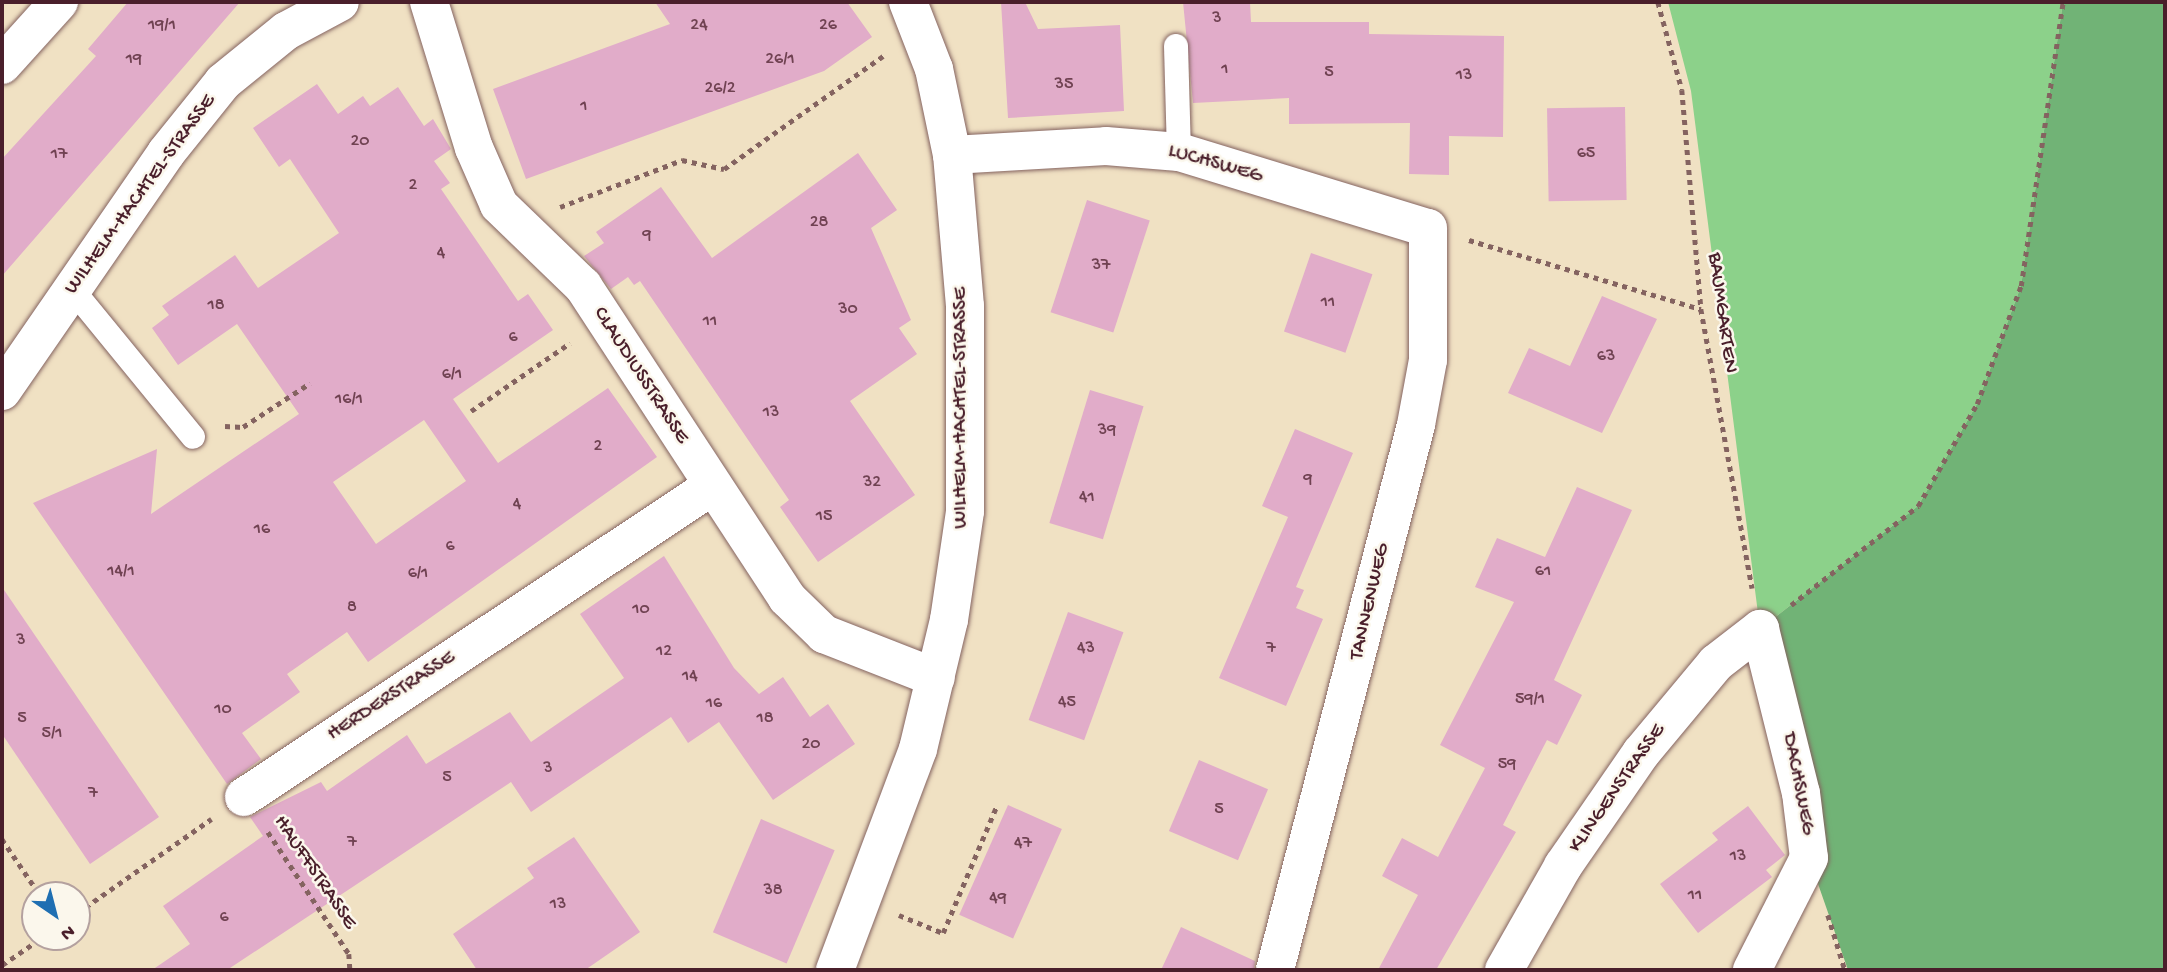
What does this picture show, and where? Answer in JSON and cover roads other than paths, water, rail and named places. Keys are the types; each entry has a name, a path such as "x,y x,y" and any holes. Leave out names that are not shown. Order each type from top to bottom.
{"street":[{"path":"2,65 59,2"},
{"name":"WILHELM-HACHTEL-STRASSE","path":"2,391 72,289 223,82 286,31 340,2"},
{"name":"CLAUDIUSSTRASSE","path":"429,2 485,179 517,223 560,259 605,319 711,487 805,619 844,645 936,678"},
{"name":"WILHELM-HACHTEL-STRASSE","path":"835,970 866,901 936,678 965,511 965,306 952,155 915,15"},
{"name":"LUCHSWEG","path":"952,155 1106,146 1179,152 1428,228"},
{"name":"TANNENWEG","path":"1275,970 1416,425 1428,360 1428,228"},
{"name":"HERDERSTRASSE","path":"244,797 711,487"},
{"name":"KLINGENSTRASSE","path":"1504,970 1563,866 1641,754 1716,663 1760,629"},
{"name":"DACHSWEG","path":"1752,970 1809,858 1801,793 1760,629"}],"lane":[{"path":"1176,47 1179,152"},
{"path":"72,289 187,430"}]}
